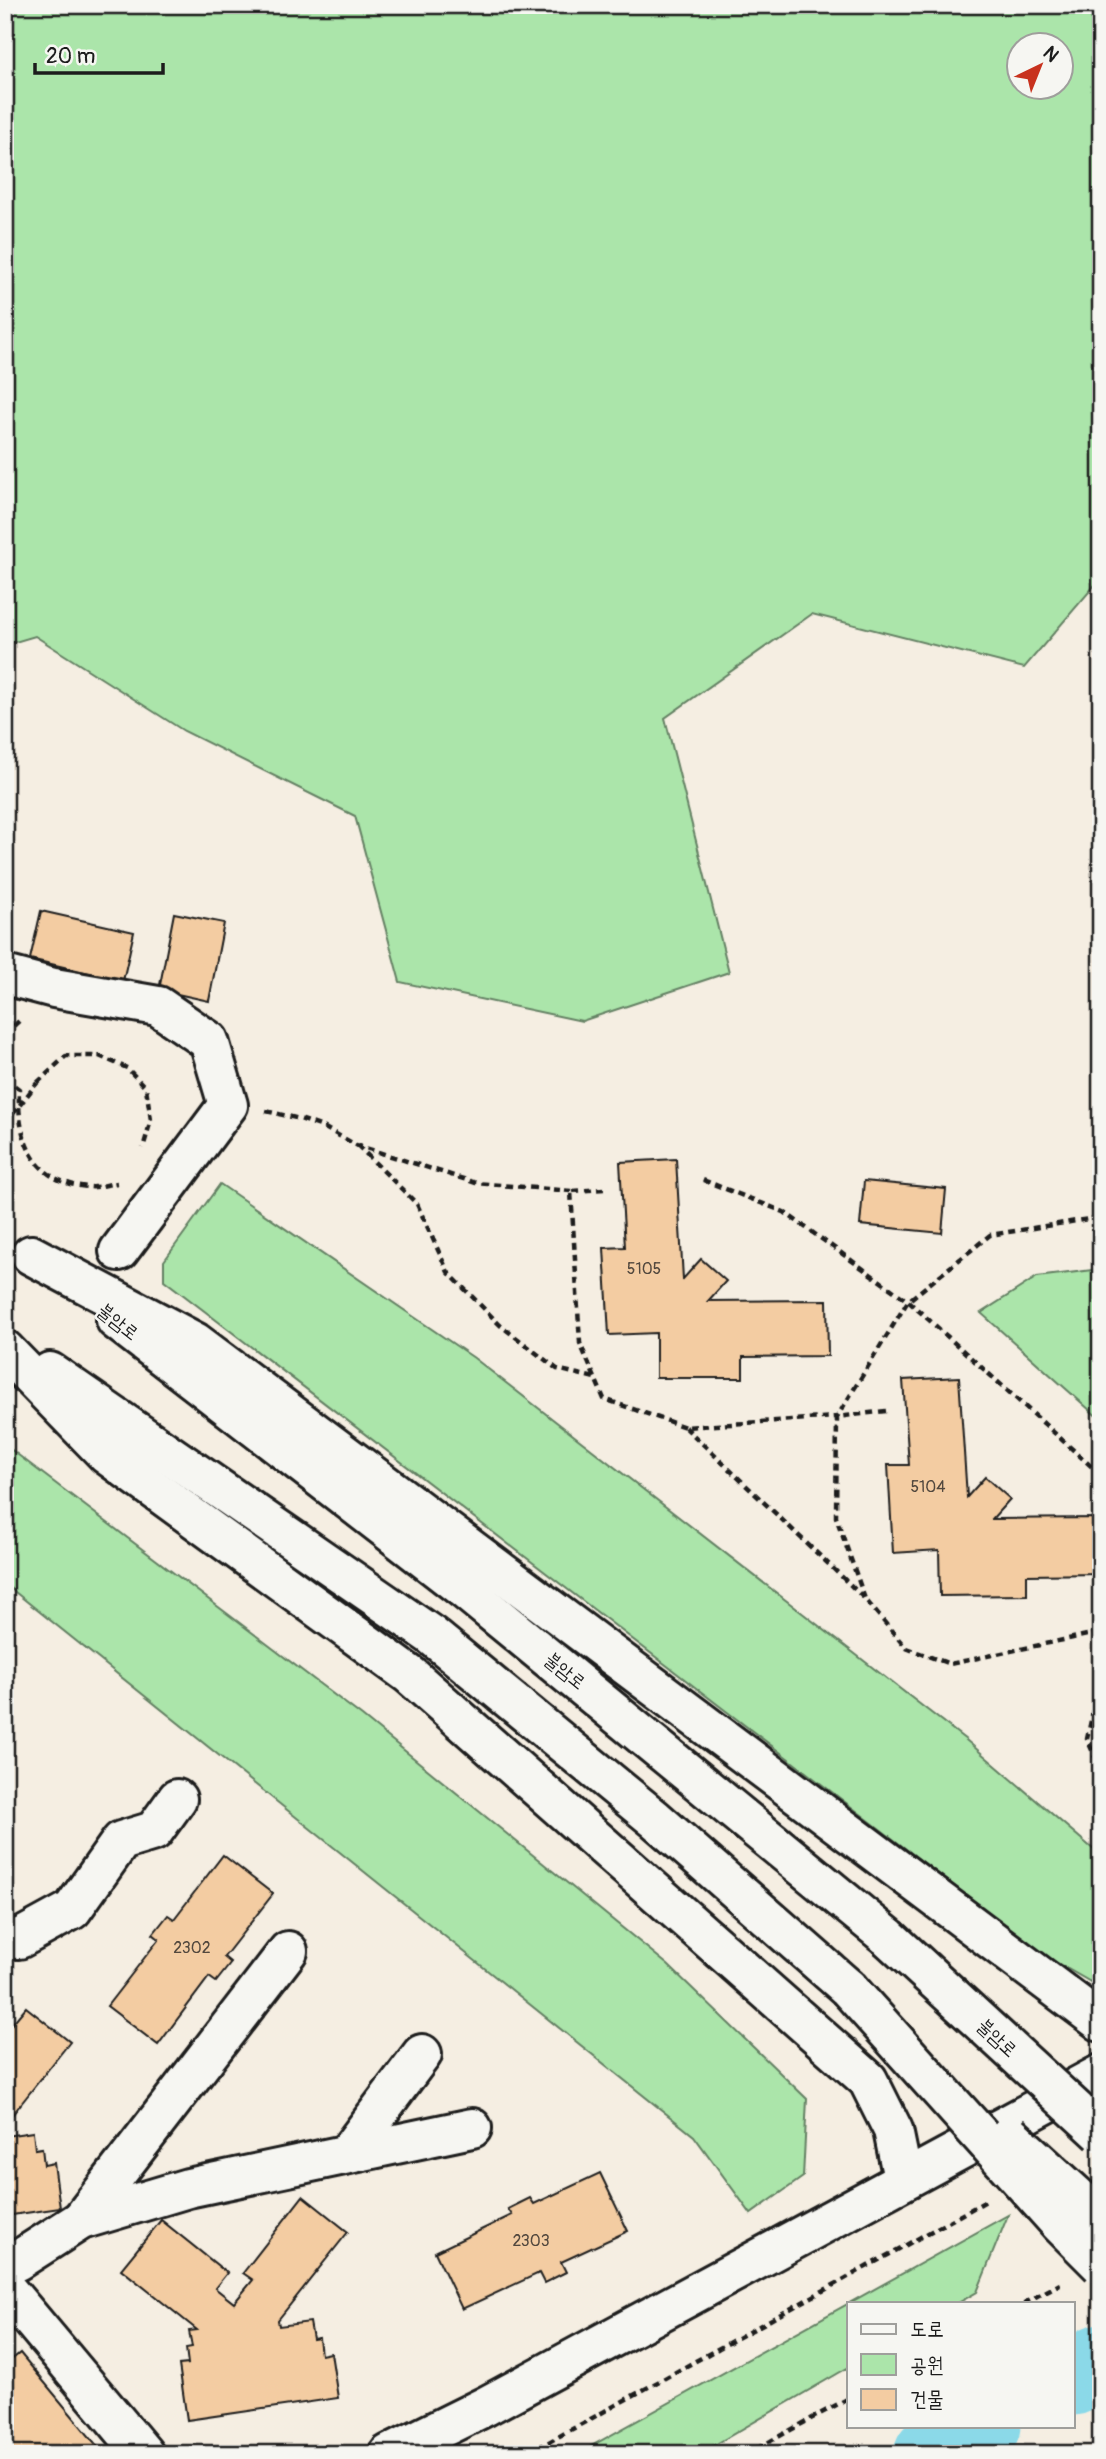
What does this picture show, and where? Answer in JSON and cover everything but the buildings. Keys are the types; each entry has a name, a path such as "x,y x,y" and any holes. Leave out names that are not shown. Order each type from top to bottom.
{"street":[{"path":"5,975 54,988 158,1006 209,1041 228,1105 119,1251"},
{"path":"18,1246 195,1342 1101,2022"},
{"name":"불암로","path":"18,1246 465,1590 888,1937 1101,2133"},
{"path":"5,1341 431,1635 655,1819 848,1987 1101,2218"},
{"path":"5,1350 107,1455 410,1675 867,2080 893,2130 903,2179"},
{"path":"5,1938 19,1940 72,1910 121,1841 153,1831 177,1799"},
{"path":"888,1937 1101,2101"},
{"path":"81,2220 288,1951"},
{"path":"848,1987 1060,2224 1101,2265"},
{"path":"347,2154 422,2054"},
{"path":"389,2454 486,2406 1101,2074"},
{"path":"5,2266 81,2220 188,2188 472,2128"},
{"path":"5,2288 144,2454"}],"path":[{"path":"5,1124 37,1083 65,1056 99,1056 127,1068 146,1088 151,1120 141,1152"},
{"path":"5,1078 19,1089 18,1114 31,1158 55,1180 91,1188 117,1183 125,1172"},
{"path":"228,1105 300,1119 356,1144 476,1183 571,1191 604,1189"},
{"path":"356,1144 417,1203 448,1272 500,1325 557,1369 595,1378"},
{"path":"703,1180 784,1212 908,1301 1101,1475"},
{"path":"571,1191 580,1343 604,1399 685,1427 836,1417 886,1410"},
{"path":"865,1599 836,1517 836,1417 908,1301 990,1235 1101,1217"},
{"path":"685,1427 865,1599 906,1648 950,1664 1101,1632"},
{"path":"1101,1674 1087,1739 1101,1770"},
{"path":"527,2454 994,2197"},
{"path":"747,2454 847,2399"}],"green space":[{"path":"5,5 1101,5 1101,578 1024,668 812,614 665,718 729,972 582,1021 400,982 355,816 184,731 35,636 5,645"},
{"path":"220,1184 474,1358 966,1740 1101,1856 1101,1988 1047,1957 164,1280 164,1261"},
{"path":"1101,1269 1101,1420 981,1313 1037,1277"},
{"path":"5,1445 362,1716 668,1965 807,2099 803,2177 751,2214 694,2136 5,1584"},
{"path":"1008,2215 977,2292 960,2302 851,2302"},
{"path":"847,2304 847,2368 699,2454 577,2454"}],"waterway":[{"path":"1074,2376 1101,2362"},
{"path":"932,2454 979,2428"}]}
